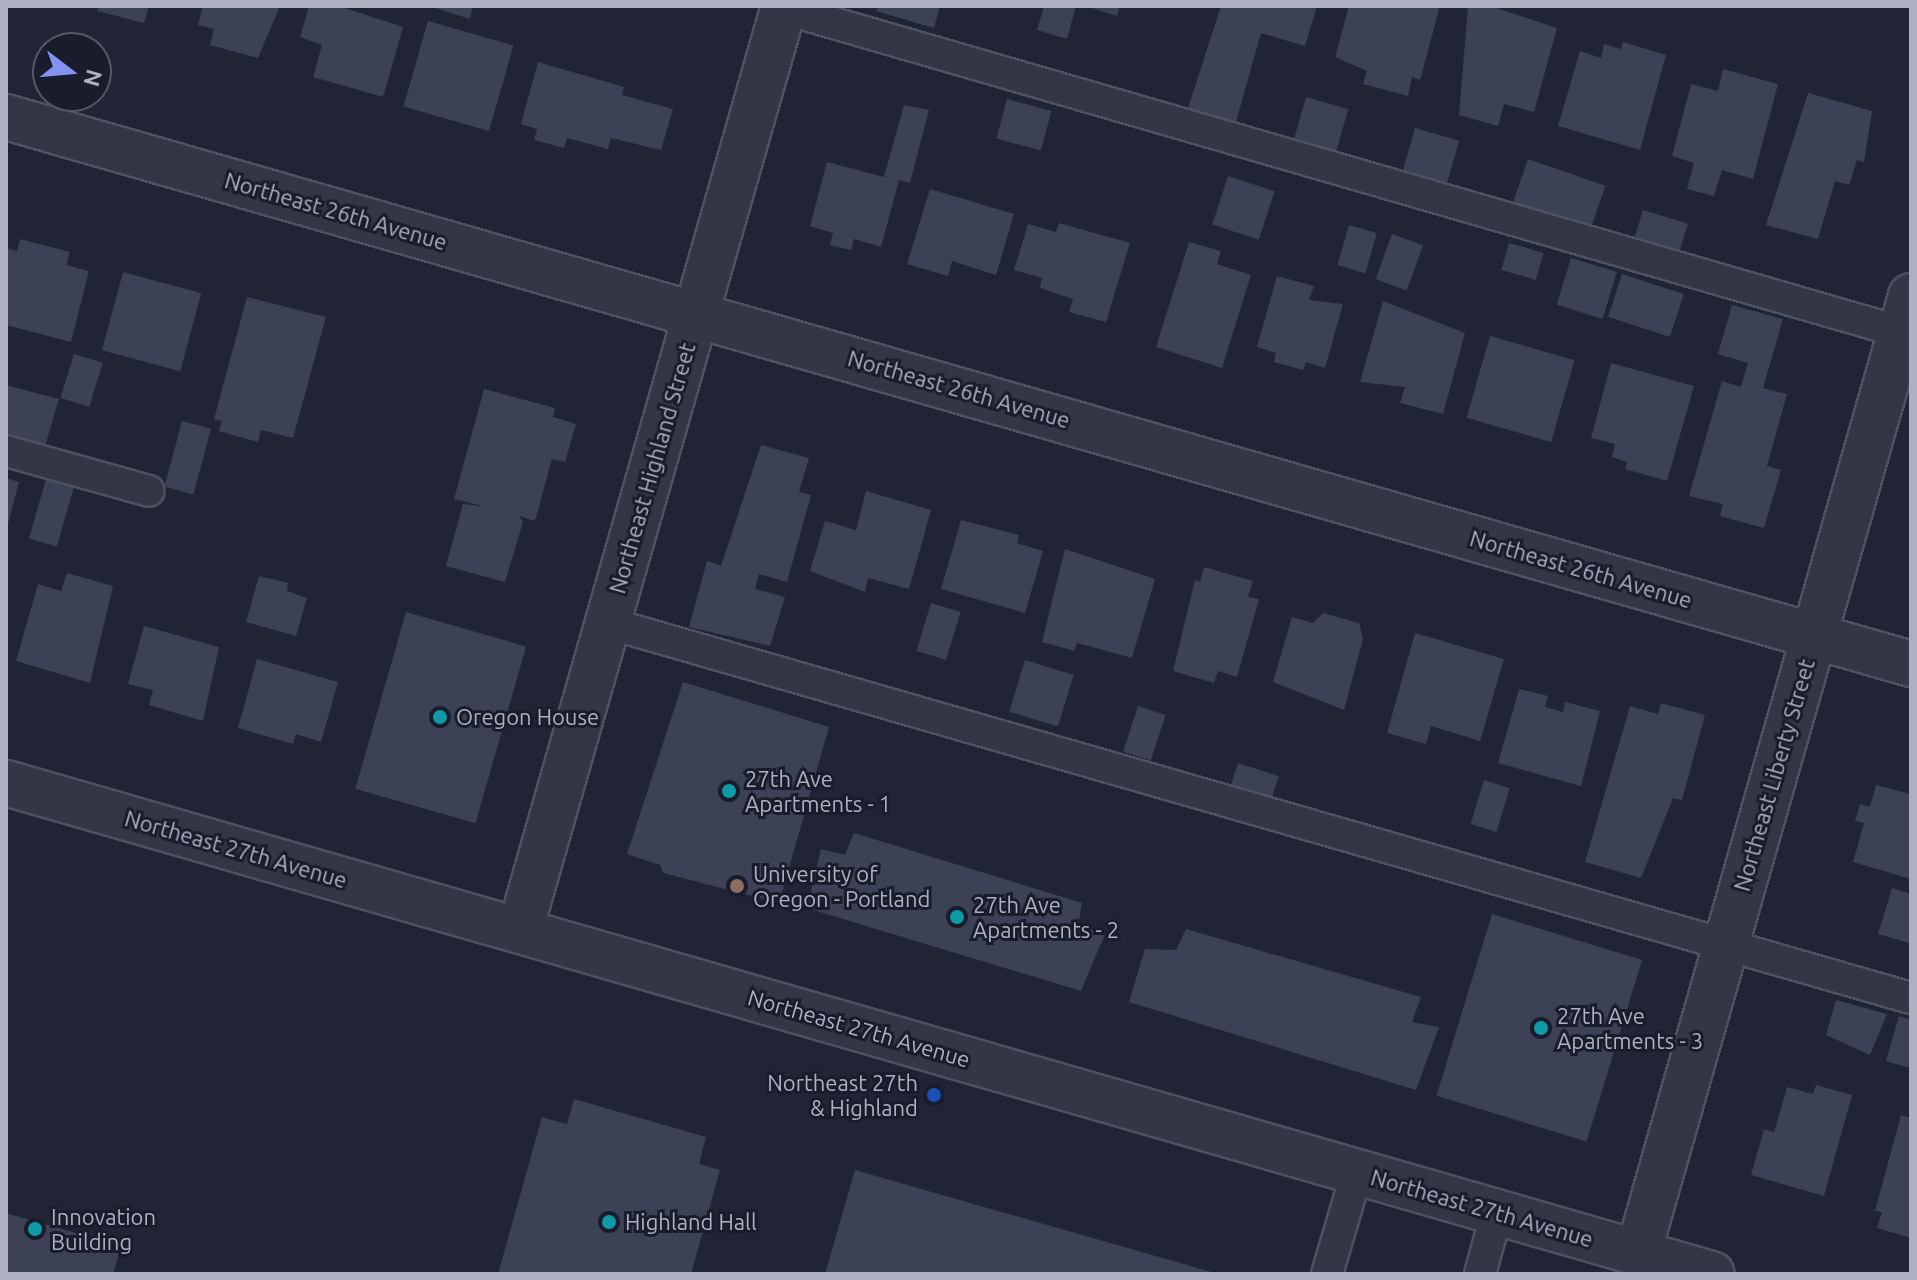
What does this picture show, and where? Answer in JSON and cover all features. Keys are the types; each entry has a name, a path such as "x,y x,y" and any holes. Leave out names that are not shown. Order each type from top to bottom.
{"street":[{"name":"Northeast Highland Street","path":"520,930 697,314 781,7"},
{"name":"Northeast 26th Avenue","path":"6,117 1911,664"},
{"name":"Northeast Liberty Street","path":"1638,1253 1814,636 1908,321"},
{"name":"Northeast 27th Avenue","path":"6,783 1712,1274"}],"lane":[{"path":"781,7 1908,321"},
{"path":"6,451 149,491"},
{"path":"608,623 1911,998"},
{"path":"1327,1274 1357,1172"},
{"path":"1480,1274 1497,1212"}],"building":[{"path":"99,6 149,6 144,23 97,11"},
{"path":"203,6 280,6 258,58 210,45 214,29 198,25"},
{"path":"309,6 339,6 403,27 383,97 313,77 322,45 300,37"},
{"path":"429,6 473,6 470,19"},
{"path":"878,6 940,6 934,28 876,11"},
{"path":"1044,6 1076,6 1067,39 1037,30"},
{"path":"1086,6 1120,6 1117,16"},
{"path":"1221,6 1317,6 1305,46 1261,33 1236,122 1188,108"},
{"path":"1349,6 1440,6 1420,80 1412,77 1408,96 1363,84 1367,71 1335,57"},
{"path":"1468,6 1491,6 1557,28 1534,112 1504,104 1498,126 1459,115"},
{"path":"428,21 514,46 489,131 403,107"},
{"path":"1623,42 1666,55 1640,150 1558,126 1580,51 1601,58 1604,44 1621,49"},
{"path":"538,62 624,87 622,95 673,109 661,150 611,138 608,149 567,138 564,148 534,140 537,129 521,124"},
{"path":"1723,69 1778,84 1753,179 1722,170 1714,196 1687,189 1694,163 1672,156 1691,84 1718,91"},
{"path":"1808,93 1872,111 1864,162 1857,160 1849,185 1835,181 1818,239 1766,225"},
{"path":"1306,97 1348,109 1335,155 1293,143"},
{"path":"1007,99 1051,111 1041,151 996,139"},
{"path":"904,105 929,110 910,183 899,180 881,247 854,239 851,250 830,245 833,233 810,226 827,162 884,177"},
{"path":"1415,128 1459,141 1446,188 1401,175"},
{"path":"1528,159 1606,186 1590,232 1512,205"},
{"path":"1228,176 1275,191 1259,240 1212,225"},
{"path":"930,189 1014,214 996,275 952,261 948,276 907,264"},
{"path":"1643,210 1688,224 1680,251 1635,237"},
{"path":"1059,223 1130,243 1106,322 1069,312 1073,299 1040,288 1042,278 1014,270 1028,224 1056,232"},
{"path":"1349,225 1377,233 1365,273 1337,265"},
{"path":"1392,234 1423,245 1407,290 1376,279"},
{"path":"20,239 70,252 66,265 89,271 71,342 6,325 6,248 17,251"},
{"path":"1189,242 1221,251 1217,264 1251,275 1222,368 1156,347"},
{"path":"1509,243 1544,253 1536,280 1501,270"},
{"path":"1571,258 1617,272 1603,319 1557,305"},
{"path":"123,272 201,293 180,371 102,350"},
{"path":"1622,274 1684,294 1670,337 1608,317"},
{"path":"1277,276 1314,286 1309,300 1343,304 1325,368 1306,362 1303,370 1274,362 1276,353 1257,347"},
{"path":"247,297 326,317 293,438 261,430 258,442 219,431 222,421 214,419"},
{"path":"1383,301 1465,333 1443,414 1400,403 1405,387 1360,382"},
{"path":"1732,305 1783,319 1763,388 1787,394 1767,466 1781,470 1764,528 1720,516 1723,504 1689,496 1722,381 1741,387 1748,363 1718,354"},
{"path":"1490,336 1575,360 1551,442 1467,418"},
{"path":"74,354 103,363 89,407 61,398"},
{"path":"1611,363 1694,386 1667,481 1625,469 1627,462 1612,457 1615,444 1591,438"},
{"path":"6,385 59,399 45,446 6,436"},
{"path":"484,389 555,408 553,417 576,424 565,462 552,459 535,521 519,516 523,522 505,582 446,566 463,504 483,506 454,499"},
{"path":"182,421 211,429 193,494 164,487"},
{"path":"761,445 809,458 799,492 811,495 787,582 759,574 755,589 785,597 770,646 689,627 707,561 721,566"},
{"path":"6,478 19,482 7,528 6,528"},
{"path":"46,479 74,487 57,547 29,539"},
{"path":"866,491 931,510 909,589 868,578 865,592 810,571 825,521 856,530"},
{"path":"961,520 1019,535 1017,543 1043,551 1025,613 941,589"},
{"path":"1065,549 1155,579 1132,658 1077,643 1074,651 1042,642"},
{"path":"1204,567 1253,581 1248,597 1259,599 1237,677 1218,671 1214,683 1173,671 1195,580 1200,582"},
{"path":"67,573 113,586 90,683 16,661 38,584 61,591"},
{"path":"259,576 288,583 287,591 307,598 296,636 246,622"},
{"path":"931,603 961,612 946,660 916,651"},
{"name":"Oregon House","path":"406,612 526,646 475,823 355,789"},
{"path":"1323,613 1359,623 1363,639 1344,710 1273,682 1292,617 1313,623"},
{"path":"144,626 219,647 203,721 149,705 153,690 128,684"},
{"path":"1415,633 1504,659 1480,741 1431,726 1426,744 1387,733"},
{"path":"257,659 338,682 321,742 296,734 293,744 238,728"},
{"path":"1025,660 1074,675 1058,727 1009,712"},
{"name":"27th Ave Apartments - 1","path":"683,682 829,727 779,903 663,873 660,865 627,854"},
{"path":"1519,689 1548,696 1545,707 1563,712 1565,702 1600,711 1581,786 1498,763"},
{"path":"1661,703 1705,715 1682,800 1673,798 1641,878 1585,862 1630,706 1658,714"},
{"path":"1138,706 1166,715 1151,761 1123,752"},
{"path":"1238,763 1279,776 1270,804 1229,791"},
{"path":"1484,780 1510,788 1496,832 1471,824"},
{"path":"1876,785 1911,794 1911,879 1853,862 1864,823 1855,821 1860,804 1870,807"},
{"name":"27th Ave Apartments - 2","path":"854,833 1082,903 1078,926 1105,934 1081,991 807,908 821,849 845,855"},
{"path":"1892,888 1911,894 1909,943 1878,934"},
{"name":"27th Ave Apartments - 3","path":"1492,914 1642,960 1587,1142 1436,1096"},
{"path":"1186,929 1421,997 1412,1022 1439,1027 1416,1090 1129,1002 1145,949 1176,950"},
{"path":"1836,1000 1887,1014 1870,1055 1826,1035"},
{"path":"1899,1016 1911,1020 1911,1068 1886,1061"},
{"path":"1816,1085 1852,1095 1824,1196 1751,1175 1764,1129 1774,1132 1787,1087 1813,1094"},
{"name":"Highland Hall","path":"574,1099 706,1137 699,1164 720,1170 691,1274 498,1274 542,1117 567,1124"},
{"path":"1901,1115 1911,1118 1911,1238 1877,1228 1882,1212 1875,1211"},
{"path":"855,1170 1215,1273 825,1274"},
{"name":"Innovation Building","path":"6,1213 121,1246 113,1274 6,1274"}],"place":[{"name":"Oregon House","path":"440,717"},
{"name":"27th Ave Apartments - 1","path":"729,791"},
{"name":"University of Oregon - Portland","path":"737,886"},
{"name":"27th Ave Apartments - 2","path":"957,917"},
{"name":"27th Ave Apartments - 3","path":"1541,1028"},
{"name":"Northeast 27th & Highland","path":"934,1095"},
{"name":"Highland Hall","path":"609,1222"},
{"name":"Innovation Building","path":"35,1229"}]}
